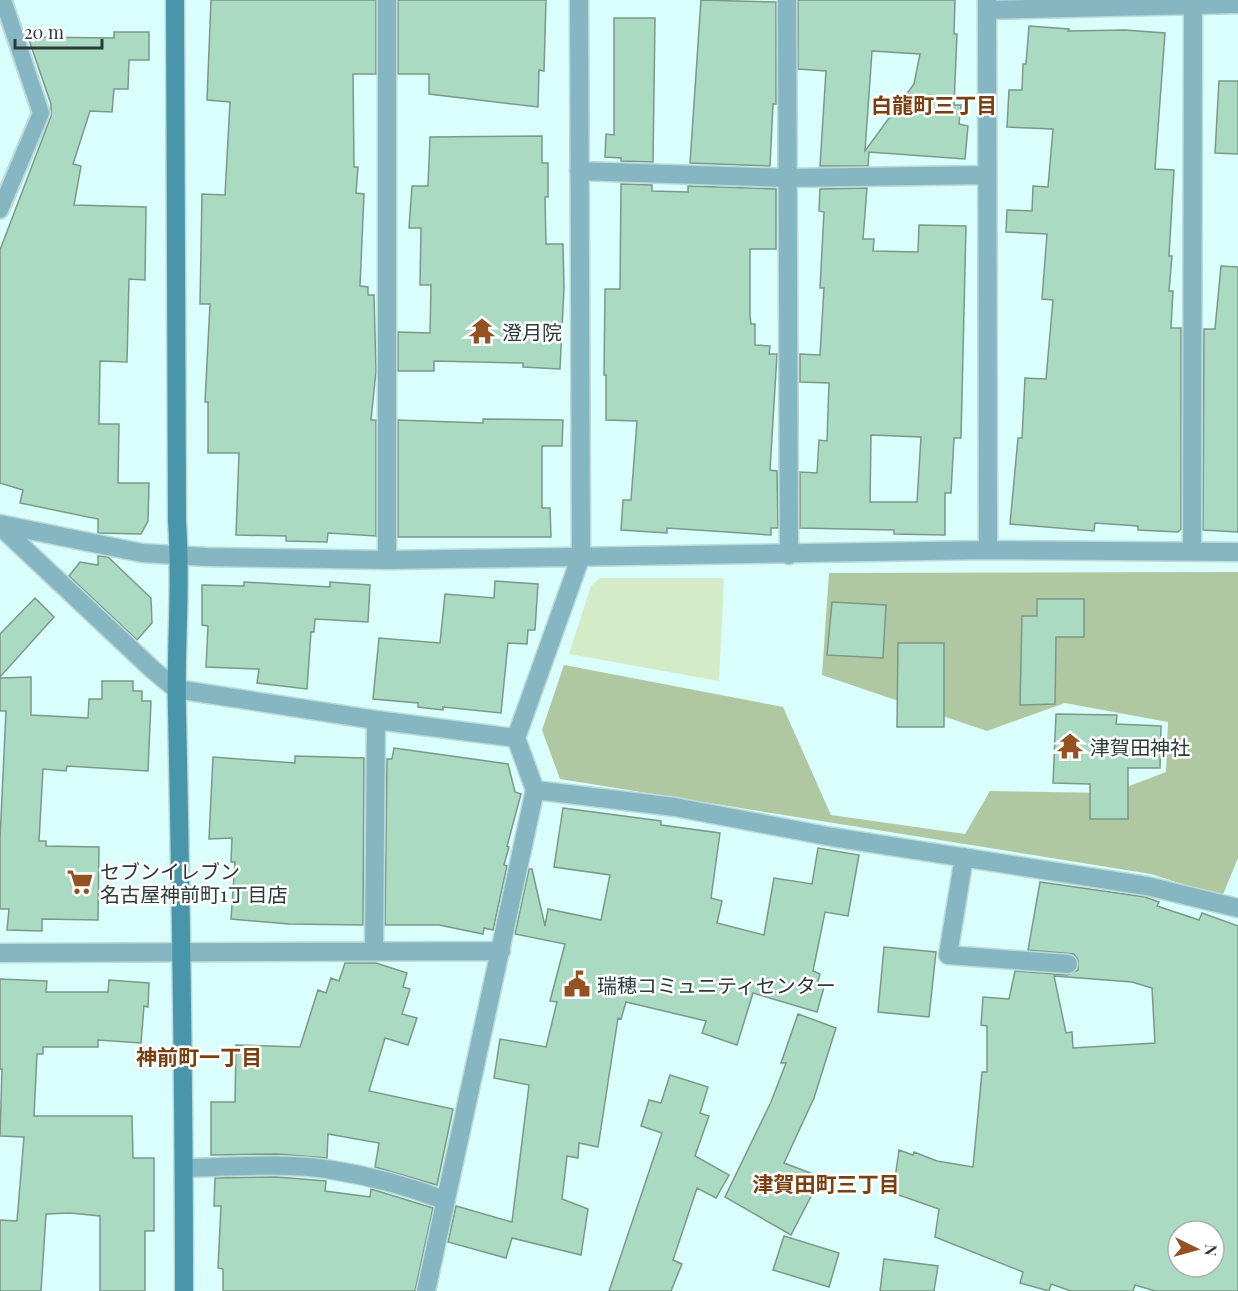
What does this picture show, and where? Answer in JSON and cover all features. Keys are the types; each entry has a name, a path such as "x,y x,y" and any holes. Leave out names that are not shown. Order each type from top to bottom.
{"street":[{"path":"175,0 177,521 180,556 176,689 182,952 184,1291"},
{"path":"387,0 387,560"},
{"path":"428,1290 444,1200 535,790 516,738 580,556 579,0"},
{"path":"787,0 789,555"},
{"path":"987,550 985,176 987,5 1193,2 1238,4"},
{"path":"1192,551 1193,2"},
{"path":"579,171 788,178 985,176"},
{"path":"0,525 142,553 180,556 387,560 987,550 1238,552"},
{"path":"0,525 176,689 376,720 516,738"},
{"path":"374,950 376,720"},
{"path":"535,790 675,807 832,837 1147,886 1238,908"},
{"path":"964,857 948,955 1068,964"},
{"path":"0,953 501,951"},
{"path":"184,1168 271,1167 330,1170 411,1187 444,1200"}],"lane":[{"path":"0,210 41,113 3,0"}],"green space":[{"path":"1238,572 1238,858 1222,897 1151,874 560,779 542,730 564,665 783,707 831,815 965,834 990,791 1111,793 1166,772 1168,722 1065,703 987,731 822,675 829,573"},
{"path":"600,578 724,578 719,681 569,654 591,586"}],"building":[{"path":"211,0 376,0 376,74 353,74 354,167 358,167 356,193 364,194 360,286 368,287 368,295 374,295 376,371 371,420 376,420 376,536 328,533 327,542 286,541 286,536 236,535 239,453 208,453 208,402 205,402 210,304 200,304 202,194 225,195 230,102 207,100"},
{"path":"398,0 546,0 544,71 539,70 538,107 429,94 429,74 398,74"},
{"path":"701,0 776,2 776,104 773,104 770,166 690,163"},
{"path":"798,0 955,0 954,34 957,34 954,105 961,105 959,124 968,126 965,159 869,152 868,166 820,166 826,71 798,69","holes":["872,51 920,54 914,84 865,151"]},
{"path":"614,18 655,18 653,162 621,161 621,158 605,157 606,134 614,135"},
{"path":"1029,26 1069,29 1068,31 1125,30 1165,33 1155,169 1174,170 1169,291 1173,291 1171,328 1181,328 1181,529 1178,532 1138,530 1138,526 1095,523 1094,531 1010,524 1018,438 1022,438 1025,378 1046,379 1053,300 1042,299 1047,234 1006,232 1007,210 1032,211 1033,186 1048,187 1053,129 1007,127 1009,90 1022,90 1023,64 1026,64"},
{"path":"114,32 149,32 149,60 129,60 128,89 114,89 112,112 90,111 73,164 81,166 74,205 146,207 145,280 129,279 127,362 100,361 99,424 119,424 118,483 149,483 148,521 141,534 98,533 98,519 20,503 23,490 0,483 0,250 51,116 51,104 28,37 114,38"},
{"path":"1219,81 1238,81 1238,154 1215,153"},
{"path":"542,136 542,163 548,163 548,197 545,197 546,244 563,244 564,288 560,369 523,367 523,363 434,361 434,371 398,371 398,332 430,333 431,285 420,285 421,228 409,228 412,186 428,186 430,137"},
{"path":"621,184 652,185 652,191 688,192 688,186 776,189 776,249 750,249 750,316 751,324 755,324 755,345 770,346 769,354 777,354 770,470 777,471 778,528 771,528 771,535 667,528 667,533 621,530 623,500 631,500 637,421 606,420 606,375 604,375 605,289 620,289"},
{"path":"867,188 863,239 874,239 873,251 918,252 919,225 966,226 961,438 954,438 951,493 945,493 945,535 894,534 894,530 800,528 800,472 817,473 819,440 827,441 829,383 800,382 800,354 820,355 824,288 820,288 824,212 819,211 820,189","holes":["871,435 921,437 917,502 870,502"]},
{"path":"1221,266 1238,267 1238,532 1203,530 1204,329 1215,329"},
{"path":"483,419 563,420 562,446 542,446 542,508 550,508 551,537 398,537 398,420 483,423"},
{"path":"98,556 108,557 151,598 152,623 137,640 69,576 80,562 98,565"},
{"path":"495,581 538,584 535,630 528,630 527,644 508,643 501,713 443,707 443,710 418,707 418,703 373,699 379,638 440,643 445,594 494,598"},
{"path":"244,582 330,587 330,582 370,585 368,622 315,619 314,632 311,632 307,689 257,683 259,669 206,667 208,626 202,625 202,585 244,586"},
{"path":"35,598 54,617 0,677 0,634"},
{"path":"1037,599 1084,599 1084,637 1056,637 1055,704 1020,705 1022,616 1037,616"},
{"path":"832,602 886,605 883,658 827,655"},
{"path":"898,643 944,643 944,727 897,727"},
{"path":"31,677 31,715 88,718 89,699 102,699 102,681 133,681 133,691 142,691 142,701 151,701 148,771 67,766 66,771 43,769 39,841 46,841 46,846 99,847 98,920 42,919 42,931 7,930 9,909 0,909 0,839 6,711 0,711 0,678"},
{"path":"1056,714 1117,715 1116,724 1161,726 1160,768 1128,768 1128,819 1090,819 1090,784 1053,783"},
{"path":"394,748 508,764 515,792 521,794 507,846 509,847 504,865 507,866 493,930 484,928 483,934 439,925 385,925 387,759 392,759"},
{"path":"295,756 364,758 363,925 289,924 231,919 235,862 231,862 232,838 209,839 213,757 295,763"},
{"path":"563,808 661,821 661,825 720,833 711,898 722,901 717,923 764,935 774,878 812,884 818,848 859,855 848,916 825,912 813,971 820,974 817,985 824,987 817,1012 753,993 737,1045 702,1033 706,1021 626,1002 621,1019 618,1018 598,1147 579,1143 578,1158 567,1156 562,1199 588,1209 581,1255 512,1238 506,1258 448,1242 456,1206 512,1222 529,1085 494,1078 500,1039 546,1047 557,1002 550,1001 565,944 515,934 529,869 532,869 545,926 548,909 601,920 610,875 554,867"},
{"path":"1040,882 1145,897 1159,902 1157,906 1199,920 1202,913 1238,926 1238,1291 1155,1291 1135,1285 1133,1291 1071,1291 1051,1284 1049,1291 1020,1283 1023,1272 935,1237 939,1209 893,1193 899,1150 913,1155 914,1152 937,1161 973,1167 982,1072 987,1072 987,1026 981,1025 983,997 1009,999 1015,971 1067,975 1078,970 1078,960 1074,954 1028,950","holes":["1054,976 1132,982 1152,988 1155,1043 1073,1048 1072,1032 1066,1033"]},
{"path":"884,947 936,952 929,1017 878,1012"},
{"path":"345,963 376,963 407,973 403,987 410,989 402,1014 417,1018 408,1045 385,1038 369,1091 453,1109 437,1185 375,1167 379,1143 328,1134 327,1158 277,1154 211,1155 211,1102 235,1102 236,1045 300,1047 318,990 326,993 331,978 339,981"},
{"path":"0,979 47,981 46,992 108,992 109,980 149,983 148,1007 144,1006 141,1043 98,1040 98,1047 43,1047 43,1054 37,1054 34,1116 132,1116 133,1158 154,1158 154,1231 145,1231 145,1291 100,1291 100,1216 70,1213 46,1214 41,1291 0,1291 0,1220 17,1221 24,1137 0,1136 2,1069 0,1069"},
{"path":"798,1014 836,1028 814,1098 784,1163 821,1177 791,1235 725,1197 771,1102 786,1063 781,1063"},
{"path":"670,1075 708,1087 700,1113 709,1116 695,1156 729,1175 716,1198 697,1188 673,1260 682,1264 671,1291 609,1291 662,1133 641,1126 649,1100 661,1103"},
{"path":"277,1177 326,1181 325,1191 370,1197 371,1189 433,1208 415,1291 223,1291 223,1269 218,1268 221,1206 214,1206 215,1178"},
{"path":"784,1236 839,1253 829,1287 773,1270"},
{"path":"884,1259 938,1266 934,1291 880,1291"}],"place":[{"name":"澄月院","path":"482,331"},
{"name":"津賀田神社","path":"1070,746"},
{"name":"セブンイレブン 名古屋神前町1丁目店","path":"80,882"},
{"name":"瑞穂コミュニティセンター","path":"577,984"}],"district":[{"name":"白龍町三丁目","path":"934,104"},
{"name":"神前町一丁目","path":"199,1056"},
{"name":"津賀田町三丁目","path":"826,1183"}]}
